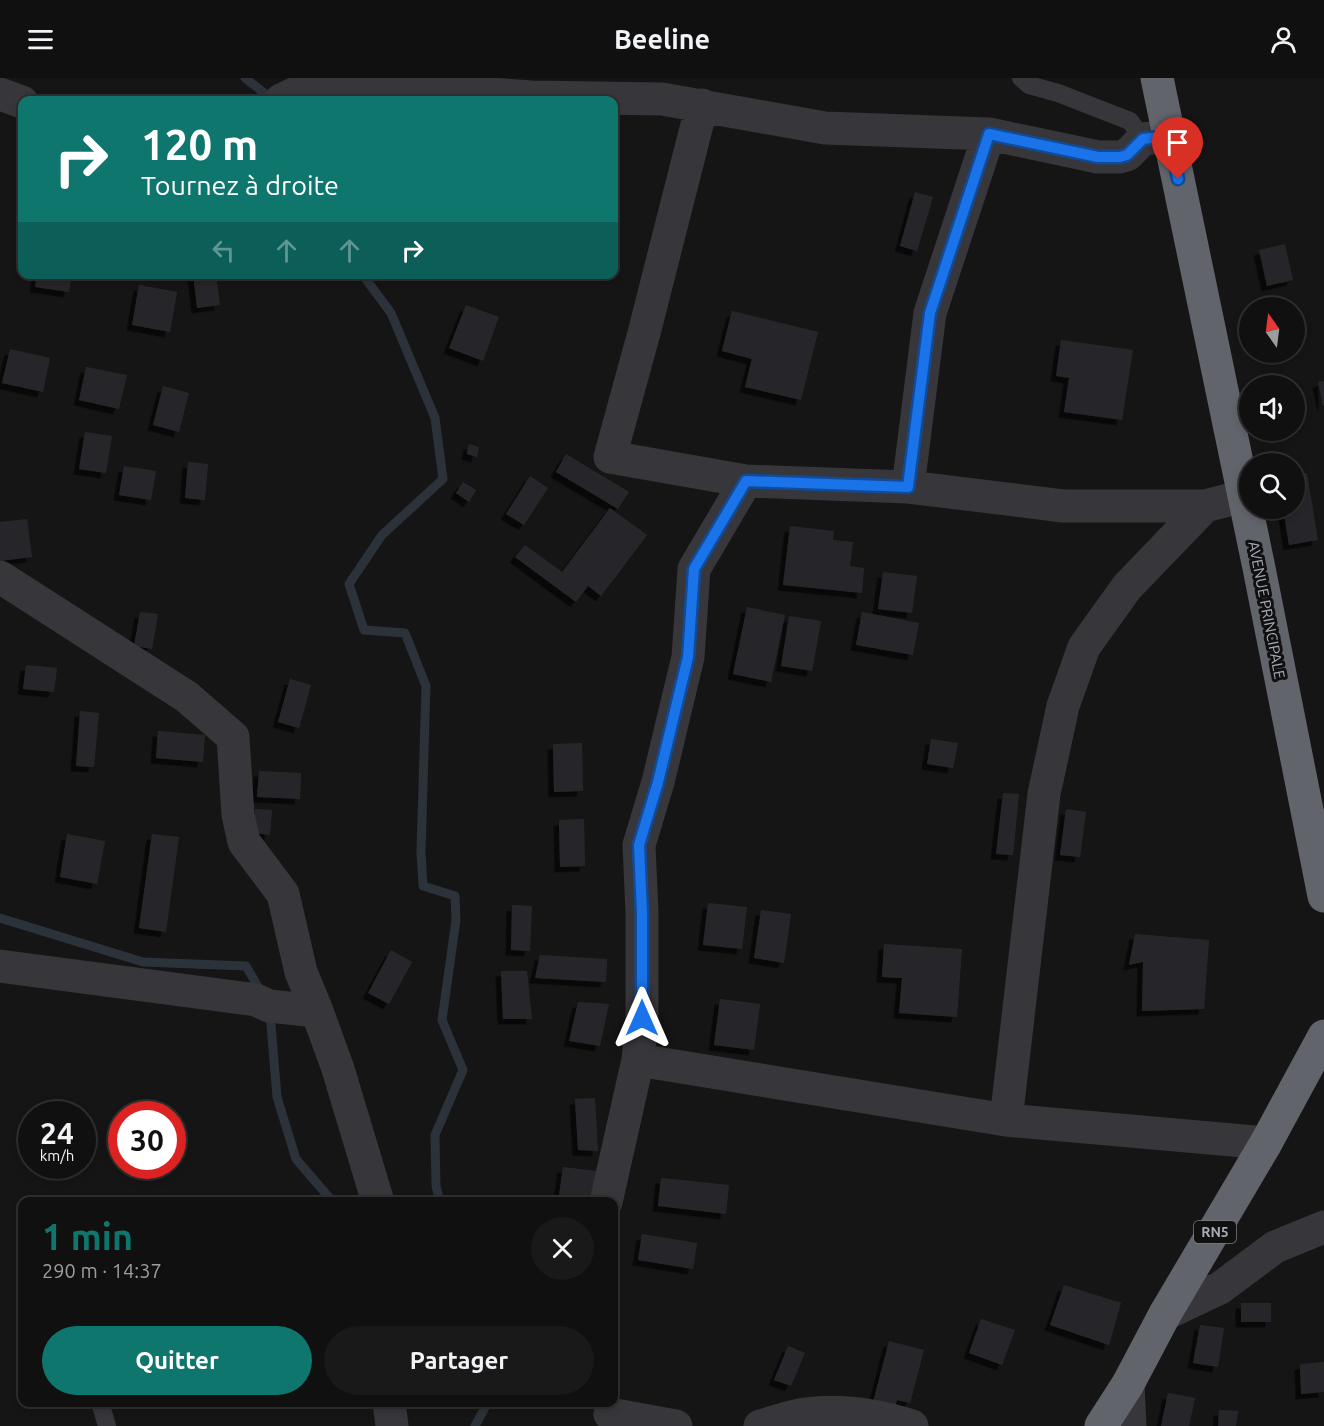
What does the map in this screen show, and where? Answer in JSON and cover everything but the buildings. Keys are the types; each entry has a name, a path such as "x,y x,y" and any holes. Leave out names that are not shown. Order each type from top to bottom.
{"highway":[{"name":"AVENUE PRINCIPALE","path":"1157,78 1156,137 1208,331 1239,473"},
{"name":"AVENUE PRINCIPALE","path":"1249,519 1324,896"},
{"name":"RN5","path":"1101,1426 1128,1384 1166,1314 1266,1143 1324,1036"}],"street":[{"path":"290,96 328,78"},
{"path":"339,78 438,90 520,96"},
{"path":"0,94 18,101"},
{"path":"618,98 662,99 825,128 989,134 1098,157 1127,155 1156,137"},
{"path":"702,105 647,322 610,456 746,481 908,487 1063,506 1205,506 1239,497"},
{"path":"908,487 930,313 989,134"},
{"path":"607,1197 638,1060 642,1018 642,913 639,845 658,782 688,657 694,569 746,481"},
{"path":"1006,1120 1044,794 1063,706 1084,647 1090,638 1127,586 1205,506"},
{"path":"0,577 188,697 233,737 238,815 244,842 284,894 301,972 338,1069 376,1197"},
{"path":"7,972 256,1000 269,1006 317,1011"},
{"path":"638,1060 1006,1120 1266,1143"},
{"path":"1166,1314 1220,1288 1275,1247 1324,1227"},
{"path":"1128,1384 1130,1426"},
{"path":"390,1407 392,1426"},
{"path":"760,1426 805,1414 848,1412 891,1419 912,1426"},
{"path":"610,1414 676,1426"}],"lane":[{"path":"1021,78 1029,85 1058,93 1130,121 1156,137"},
{"path":"101,1407 107,1426"}],"waterway":[{"path":"245,78 268,96"},
{"path":"366,279 391,313 435,418 443,479 382,535 349,584 364,630 405,633 426,686 421,852 423,886 455,896 456,920 442,1020 463,1070 435,1135 436,1186 439,1197"},
{"path":"0,918 143,962 246,966 261,992"},
{"path":"270,1013 277,1097 296,1159 329,1197"},
{"path":"475,1426 485,1407"}],"route":[{"path":"642,1018 642,913 639,845 658,782 688,657 694,569 746,481 908,487 930,313 989,134 1098,157 1127,155 1143,139 1169,136 1178,179"}]}
